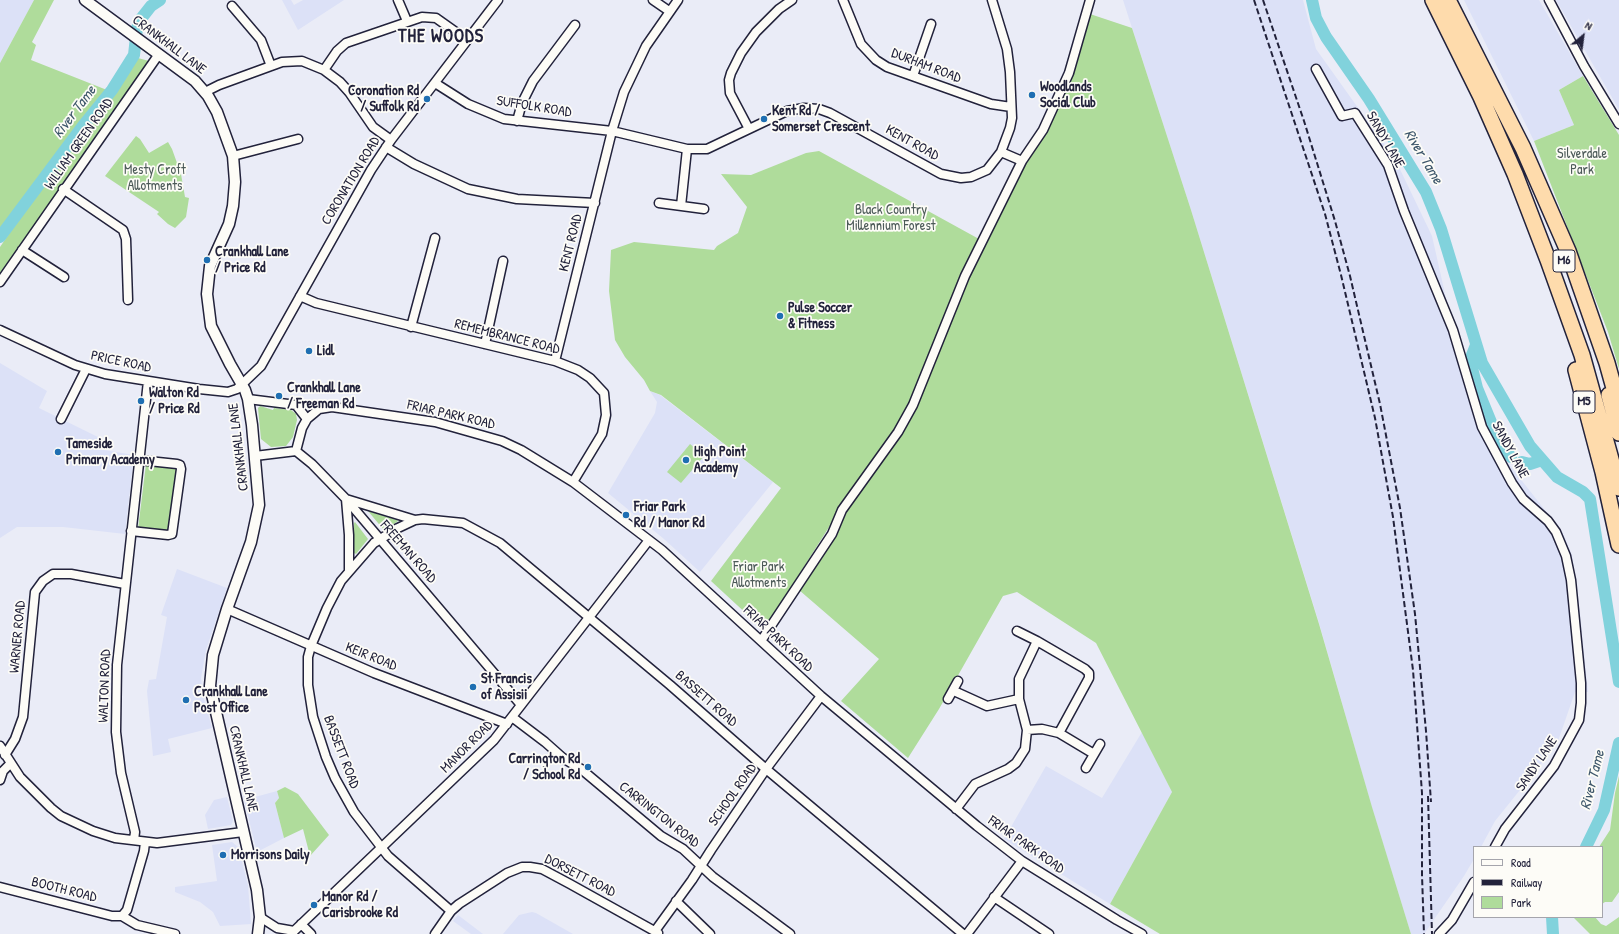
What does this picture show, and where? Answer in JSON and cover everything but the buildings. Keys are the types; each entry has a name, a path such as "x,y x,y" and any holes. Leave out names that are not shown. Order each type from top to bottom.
{"highway":[{"name":"M6","path":"1433,0 1484,103 1515,174 1548,260 1582,355 1619,488"},
{"name":"M6","path":"1448,0 1496,92 1561,251 1604,378 1619,433"},
{"name":"M5","path":"1496,92 1524,148 1568,251 1607,363 1619,406"},
{"name":"M5","path":"1548,260 1603,472 1619,545"}],"street":[{"name":"CRANKHALL LANE","path":"85,0 185,72 205,92 224,127 233,156 235,182 231,218 210,266 207,294 212,326 248,399 259,505 251,542 227,609 214,655 210,686 257,890 260,917 258,934"},
{"path":"398,0 407,21"},
{"name":"CORONATION ROAD","path":"241,383 261,366 386,147 498,0"},
{"path":"653,0 669,11"},
{"name":"KENT ROAD","path":"555,361 612,130 630,78 646,46 678,0"},
{"path":"749,129 730,92 729,80 731,73 741,53 756,32 792,0"},
{"name":"DURHAM ROAD","path":"843,0 856,35 868,52 887,66 992,104 1011,107"},
{"name":"KENT ROAD","path":"612,130 687,149 707,149 787,111 804,108 830,113 932,170 948,176 961,178 979,175 987,170 1001,152 1010,128 1010,72 1007,49 992,0"},
{"path":"761,641 832,534 842,510 898,432 913,405 965,276 1022,161 1052,112 1069,73 1090,0"},
{"path":"1549,0 1584,66 1619,124"},
{"path":"232,6 261,40 271,66"},
{"path":"324,70 336,51 346,43 422,17 436,18 467,40"},
{"path":"913,76 931,24"},
{"path":"517,121 522,103 533,81 575,25"},
{"name":"WILLIAM GREEN ROAD","path":"0,282 63,189 159,54"},
{"path":"205,92 219,85 271,66 294,60 310,63 324,70 349,92 374,127 391,140"},
{"name":"SANDY LANE","path":"1316,69 1342,116 1355,113 1388,165 1404,211 1453,330 1482,427 1516,490 1523,499 1541,513 1556,532 1567,562 1573,596 1581,683 1579,720 1554,766 1505,829 1496,846"},
{"name":"SUFFOLK ROAD","path":"435,83 453,96 478,110 504,119 612,130"},
{"path":"233,156 298,139"},
{"path":"386,147 414,164 468,189 517,199 594,203"},
{"path":"681,206 687,149"},
{"path":"1001,152 1022,161"},
{"path":"63,189 123,230 126,239 128,300"},
{"path":"659,203 704,209"},
{"path":"411,326 435,238"},
{"path":"22,250 64,277"},
{"path":"485,344 503,261"},
{"name":"REMEMBRANCE ROAD","path":"300,296 316,303 555,361 578,370 590,378 604,393 606,404 602,434 573,482"},
{"name":"PRICE ROAD","path":"0,330 75,365 86,368 148,381 228,392 237,389 241,383"},
{"path":"61,419 86,368"},
{"name":"WALTON ROAD","path":"134,840 134,832 121,773 116,732 117,664 148,381"},
{"path":"248,399 296,405 307,419 302,428 296,451 255,456"},
{"name":"FRIAR PARK ROAD","path":"307,419 319,410 332,407 435,422 502,441 521,450 573,482 649,540 821,696 956,809 1022,861 1142,934"},
{"name":"FREEMAN ROAD","path":"296,451 312,464 346,499 521,705"},
{"path":"131,531 168,535 172,534 181,469 180,465 177,464 139,460"},
{"path":"346,499 349,535 349,570"},
{"name":"BASSETT ROAD","path":"346,499 415,520 436,520 463,523 500,543 963,934"},
{"name":"BASSETT ROAD","path":"415,520 398,528 374,543 349,570 334,594 311,646 308,667 310,701 317,731 326,757 344,796 381,848 402,870 451,911"},
{"name":"MANOR ROAD","path":"260,917 277,928 293,932 494,740 649,540"},
{"name":"WARNER ROAD","path":"5,755 15,738 23,717 35,592 43,581 54,574 71,574 126,584"},
{"name":"KEIR ROAD","path":"227,609 374,673 507,724"},
{"path":"1017,631 1085,668 1088,673 1090,678 1058,733"},
{"path":"956,809 975,784 1008,769 1016,763 1025,749 1027,730 1019,699 1019,679 1037,641"},
{"path":"948,699 954,691 958,681"},
{"path":"954,691 987,706 1019,699"},
{"name":"SCHOOL ROAD","path":"657,932 676,901 766,769 821,696"},
{"name":"CARRINGTON ROAD","path":"512,717 563,758 581,769 661,836 683,849 750,905 790,934"},
{"path":"1027,730 1042,728 1058,733 1094,754"},
{"path":"1086,768 1100,744"},
{"path":"0,746 20,777 35,793 62,816 93,831 115,838 145,842 170,842 243,832"},
{"path":"0,780 3,771 11,763"},
{"path":"122,916 127,910 144,851 145,842"},
{"path":"967,934 1022,861"},
{"name":"DORSETT ROAD","path":"435,934 451,911 466,899 506,873 522,867 542,869 657,932"},
{"path":"1438,934 1452,920 1473,884"},
{"name":"BOOTH ROAD","path":"0,887 112,916 122,916 137,925 175,934"},
{"path":"994,897 1049,934"},
{"path":"676,901 710,934"},
{"path":"301,924 311,934"}],"shaded area":[{"path":"0,0 34,0 0,63"},
{"path":"282,0 291,0 294,5 303,0 344,0 298,30"},
{"path":"1123,0 1303,0 1316,49 1396,161 1432,236 1455,338 1504,458 1563,533 1572,555 1580,613 1588,692 1575,692 1557,744 1495,821 1482,846 1473,846 1473,861 1424,934 1411,934 1372,808 1319,623 1191,210"},
{"path":"1464,0 1539,0 1583,76 1559,90 1574,125 1534,141"},
{"path":"1556,0 1619,0 1619,110 1618,108"},
{"name":"Tameside Primary Academy","path":"0,363 47,391 39,408 100,438 98,449 134,455 125,534 63,527 17,527 0,538"},
{"name":"High Point Academy","path":"650,391 660,395 773,482 700,572 664,539 608,493 655,413 657,402"},
{"path":"177,569 227,588 206,650 201,678 203,696 212,728 168,739 171,752 153,756 147,691 149,680 156,679 167,617 161,615"},
{"path":"1142,732 1172,792 1110,904 1004,839 1046,766 1102,798"},
{"path":"277,791 279,798 275,803 284,838 257,852 244,800"},
{"path":"227,797 233,821 231,825 208,829 205,815 214,800"},
{"path":"232,842 238,847 248,885 251,924 220,926 213,912 200,902 175,892 175,887 217,881 212,845"},
{"path":"532,912 573,934 503,934 519,915"},
{"path":"458,915 483,934 471,934 453,921"}],"green space":[{"path":"34,0 54,0 32,42 36,45 31,60 107,90 0,231 0,63"},
{"path":"1090,14 1132,28 1191,210 1319,624 1372,807 1411,934 1160,934 1110,904 1172,792 1096,643 1017,592 1003,596 939,709 908,758 841,701 879,659 799,590 845,511 899,433 987,239 1025,163 1059,106 1073,72"},
{"path":"138,58 149,61 0,277 0,247 24,212 104,107"},
{"name":"Silverdale Park","path":"1583,76 1619,135 1619,369 1608,332 1534,141 1574,125 1559,90"},
{"name":"Mesty Croft Allotments","path":"136,136 140,139 149,153 168,142 172,149 181,174 185,197 189,198 186,217 175,228 157,214 159,212 105,176"},
{"name":"Pulse Soccer & Fitness","path":"819,151 979,239 911,405 896,432 836,516 764,630 711,581 781,488 661,395 650,391 644,380 625,357 615,340 609,291 611,250 634,242 714,250 717,246 738,233 747,207 721,174 751,175 806,153"},
{"path":"260,406 273,410 274,408 291,410 296,414 297,420 293,437 286,446 271,447 261,439 258,408"},
{"path":"690,444 704,456 681,483 667,472"},
{"path":"146,464 178,467 171,533 138,529"},
{"path":"368,511 398,521 387,529 383,529"},
{"path":"355,522 368,539 356,554 354,553"},
{"path":"1619,776 1619,892 1612,902 1603,903 1603,846 1600,846 1610,830"},
{"path":"285,787 298,794 329,835 310,856 303,829 284,838 275,803 279,798 277,791"},
{"path":"1619,917 1619,934 1590,934 1574,918 1596,918 1601,924 1606,926"}],"waterway":[{"name":"River Tame","path":"0,237 82,127 112,90 134,55 137,28 140,20 151,6 160,0"},
{"name":"River Tame","path":"1312,0 1316,18 1326,37 1369,99 1426,192 1441,229 1482,363 1530,446 1557,477 1583,492 1590,499 1619,682"},
{"name":"River Tame","path":"1476,345 1472,355 1471,364 1477,388 1500,444 1511,457"},
{"name":"River Tame","path":"1522,462 1530,464 1542,460"},
{"name":"River Tame","path":"1586,846 1604,810 1619,743"},
{"name":"River Tame","path":"1552,918 1553,934"}],"railway":[{"path":"1254,0 1325,214 1375,418 1393,517 1413,670 1422,793 1424,934"},
{"path":"1263,0 1304,121 1335,221 1350,276 1380,404 1400,508 1415,614 1431,802"},
{"path":"1428,796 1432,934"}],"place":[{"name":"Woodlands Social Club","path":"1032,95"},
{"name":"Coronation Rd / Suffolk Rd","path":"427,99"},
{"name":"Kent Rd / Somerset Crescent","path":"764,119"},
{"name":"Crankhall Lane / Price Rd","path":"207,260"},
{"name":"Pulse Soccer & Fitness","path":"780,316"},
{"name":"Lidl","path":"309,351"},
{"name":"Crankhall Lane / Freeman Rd","path":"279,396"},
{"name":"Walton Rd / Price Rd","path":"141,401"},
{"name":"Tameside Primary Academy","path":"58,452"},
{"name":"High Point Academy","path":"686,460"},
{"name":"Friar Park Rd / Manor Rd","path":"626,515"},
{"name":"St Francis of Assisii","path":"473,687"},
{"name":"Crankhall Lane Post Office","path":"186,700"},
{"name":"Carrington Rd / School Rd","path":"588,767"},
{"name":"Morrisons Daily","path":"223,855"},
{"name":"Manor Rd / Carisbrooke Rd","path":"314,905"}],"district":[{"name":"THE WOODS","path":"441,37"}],"park label":[{"name":"Black Country Millennium Forest","path":"891,218"},
{"name":"Friar Park Allotments","path":"759,576"}]}
